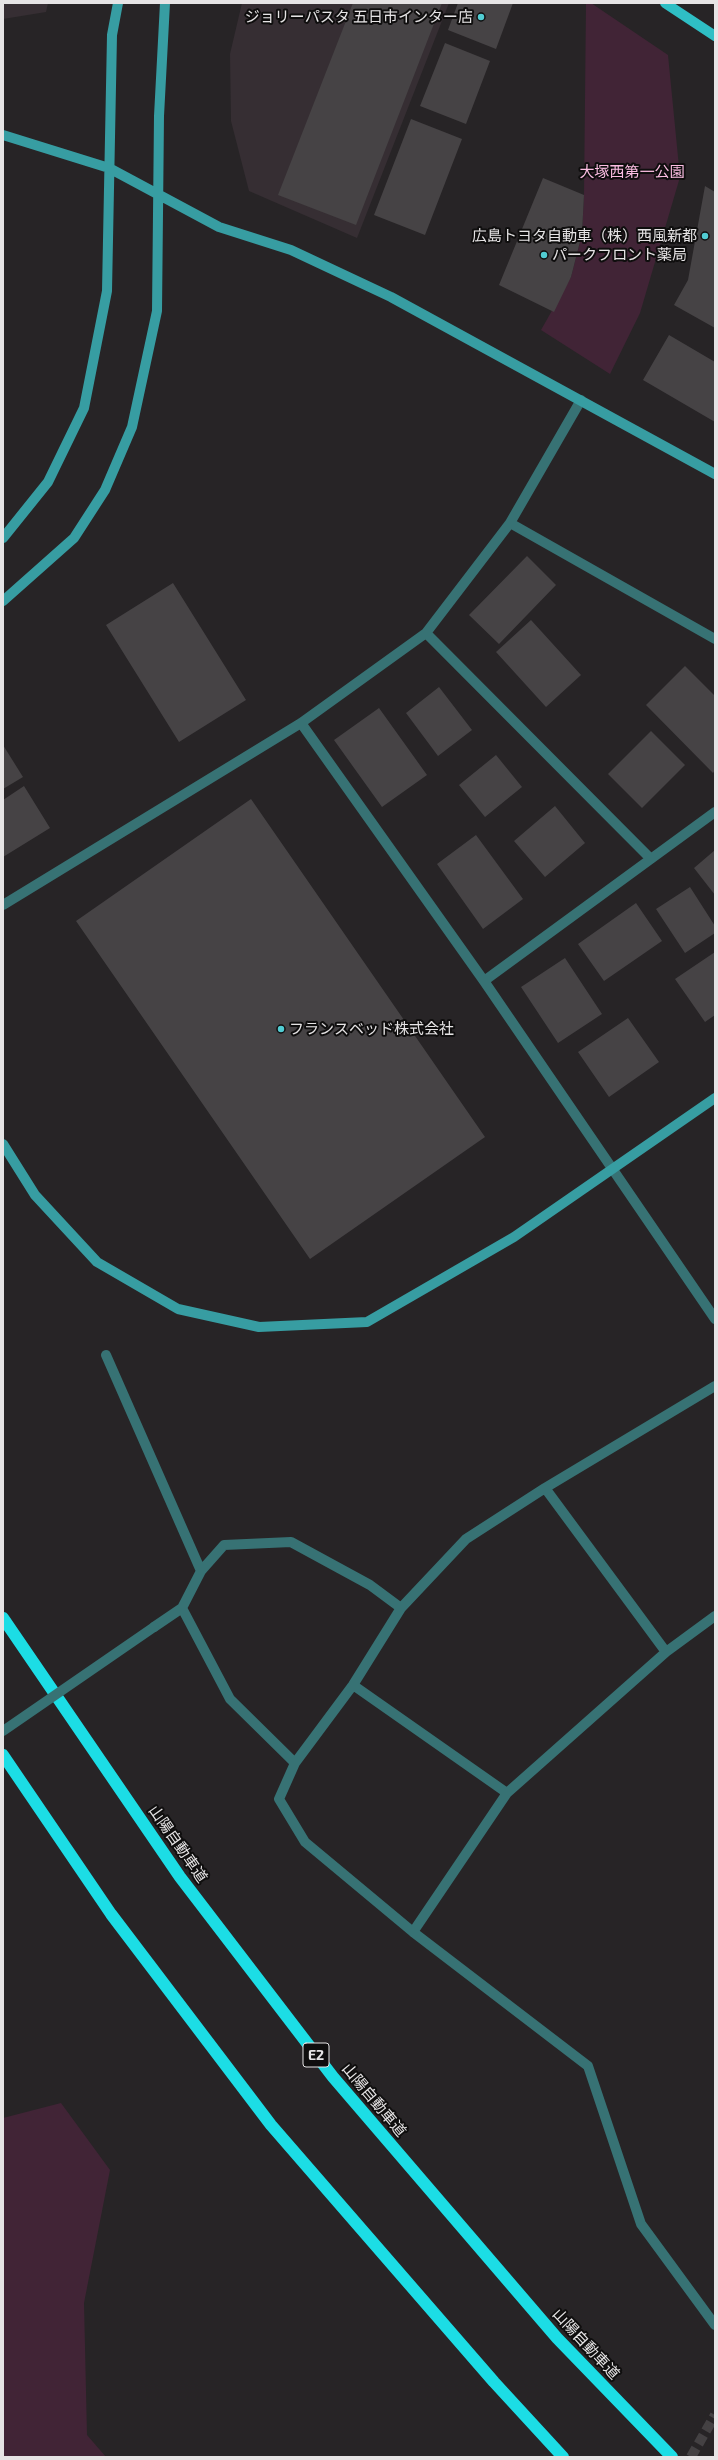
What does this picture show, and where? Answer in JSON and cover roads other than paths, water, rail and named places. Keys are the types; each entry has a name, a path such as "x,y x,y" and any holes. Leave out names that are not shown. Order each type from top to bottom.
{"highway":[{"name":"山陽自動車道","path":"3,1618 180,1877 333,2077 557,2338 672,2457"},
{"path":"3,1755 112,1914 271,2125 494,2382 562,2457"}],"main road":[{"path":"664,3 715,36"}],"street":[{"path":"3,538 48,482 84,408 108,291 112,35 118,3"},
{"path":"3,601 74,538 105,490 132,427 157,311 159,116 165,3"},
{"path":"3,135 109,168 219,226 291,250 391,296 715,474"},
{"path":"3,905 301,723 426,634 510,523 581,400"},
{"path":"510,523 715,639"},
{"path":"426,634 650,858"},
{"path":"301,723 484,981 715,1319"},
{"path":"484,981 650,858 715,812"},
{"path":"3,1144 35,1195 97,1262 178,1309 259,1327 367,1322 481,1258 613,1170 715,1098"},
{"path":"106,1355 201,1571"},
{"path":"715,1386 545,1488 466,1539 402,1608 353,1685 295,1762 279,1799 305,1842 413,1932 588,2066 641,2224 715,2325"},
{"path":"545,1488 666,1652"},
{"path":"3,1731 182,1608 201,1571 224,1545 291,1542 370,1584 402,1608"},
{"path":"182,1608 230,1699 295,1762"},
{"path":"413,1932 507,1793 666,1652 715,1616"},
{"path":"353,1685 507,1793"}],"tunnel":[{"path":"691,2457 715,2415"}],"place":[{"name":"ジョリーパスタ 五日市インター店","path":"481,17"},
{"name":"広島トヨタ自動車（株）西風新都","path":"705,236"},
{"name":"パークフロント薬局","path":"544,255"},
{"name":"フランスベッド株式会社","path":"281,1029"}],"park label":[{"name":"大塚西第一公園","path":"632,172"}]}
